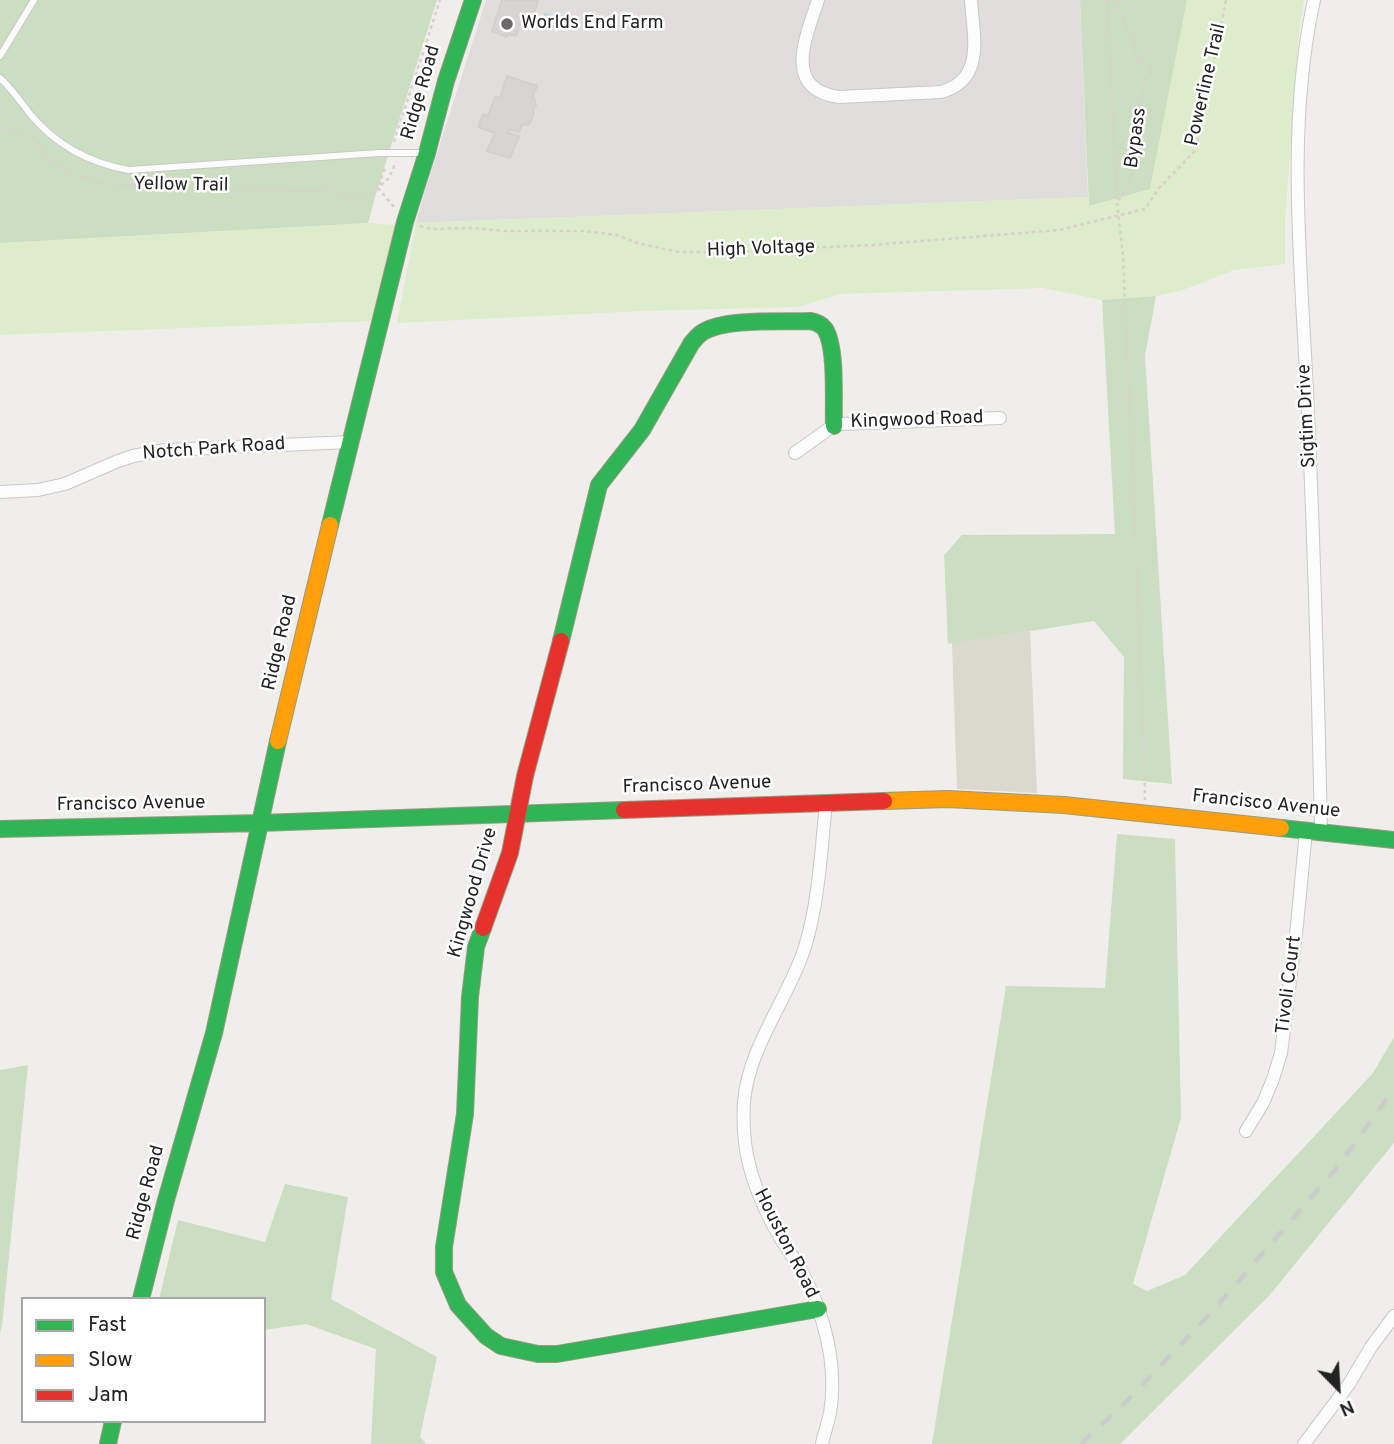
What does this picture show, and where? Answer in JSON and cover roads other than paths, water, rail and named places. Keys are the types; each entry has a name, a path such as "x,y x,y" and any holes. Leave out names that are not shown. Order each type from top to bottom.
{"main road":[{"name":"Ridge Road","path":"142,1297 214,1033 260,823 405,222 473,0"},
{"name":"Kingwood Drive","path":"818,1309 557,1354 538,1354 501,1346 486,1336 458,1305 444,1272 444,1247 465,1114 470,997 477,947 510,853 525,776 598,485 634,441 695,338 705,330 732,324 818,322 824,328 831,351 834,426"},
{"name":"Francisco Avenue","path":"0,830 948,799 1065,805 1394,840"},
{"path":"108,1444 113,1423"}],"street":[{"path":"818,0 803,49 802,66 815,88 839,97 941,92 961,82 971,69 974,54 971,0"},
{"name":"Sigtim Drive","path":"1314,0 1303,69 1298,161 1318,655 1314,832"},
{"name":"Kingwood Road","path":"834,426 1000,418"},
{"path":"795,453 834,426"},
{"name":"Notch Park Road","path":"0,492 38,490 65,484 118,461 165,450 350,442"},
{"name":"Houston Road","path":"822,1444 830,1413 830,1356 815,1298 801,1269 781,1239 754,1184 747,1153 744,1101 760,1046 804,948 816,889 826,803"},
{"name":"Tivoli Court","path":"1246,1131 1263,1103 1281,1053 1297,925 1314,832"},
{"path":"1304,1444 1349,1384 1371,1346 1394,1316"}],"lane":[{"path":"0,56 34,0"},
{"path":"0,78 52,136 76,153 110,167 128,170 226,162 427,153"}],"water":[{"path":"544,13 572,17 569,29 543,27 541,19 544,19"}],"railway":[{"path":"1081,1444 1124,1404 1209,1315 1336,1169 1394,1089"}],"place":[{"name":"Worlds End Farm","path":"507,24"}]}
